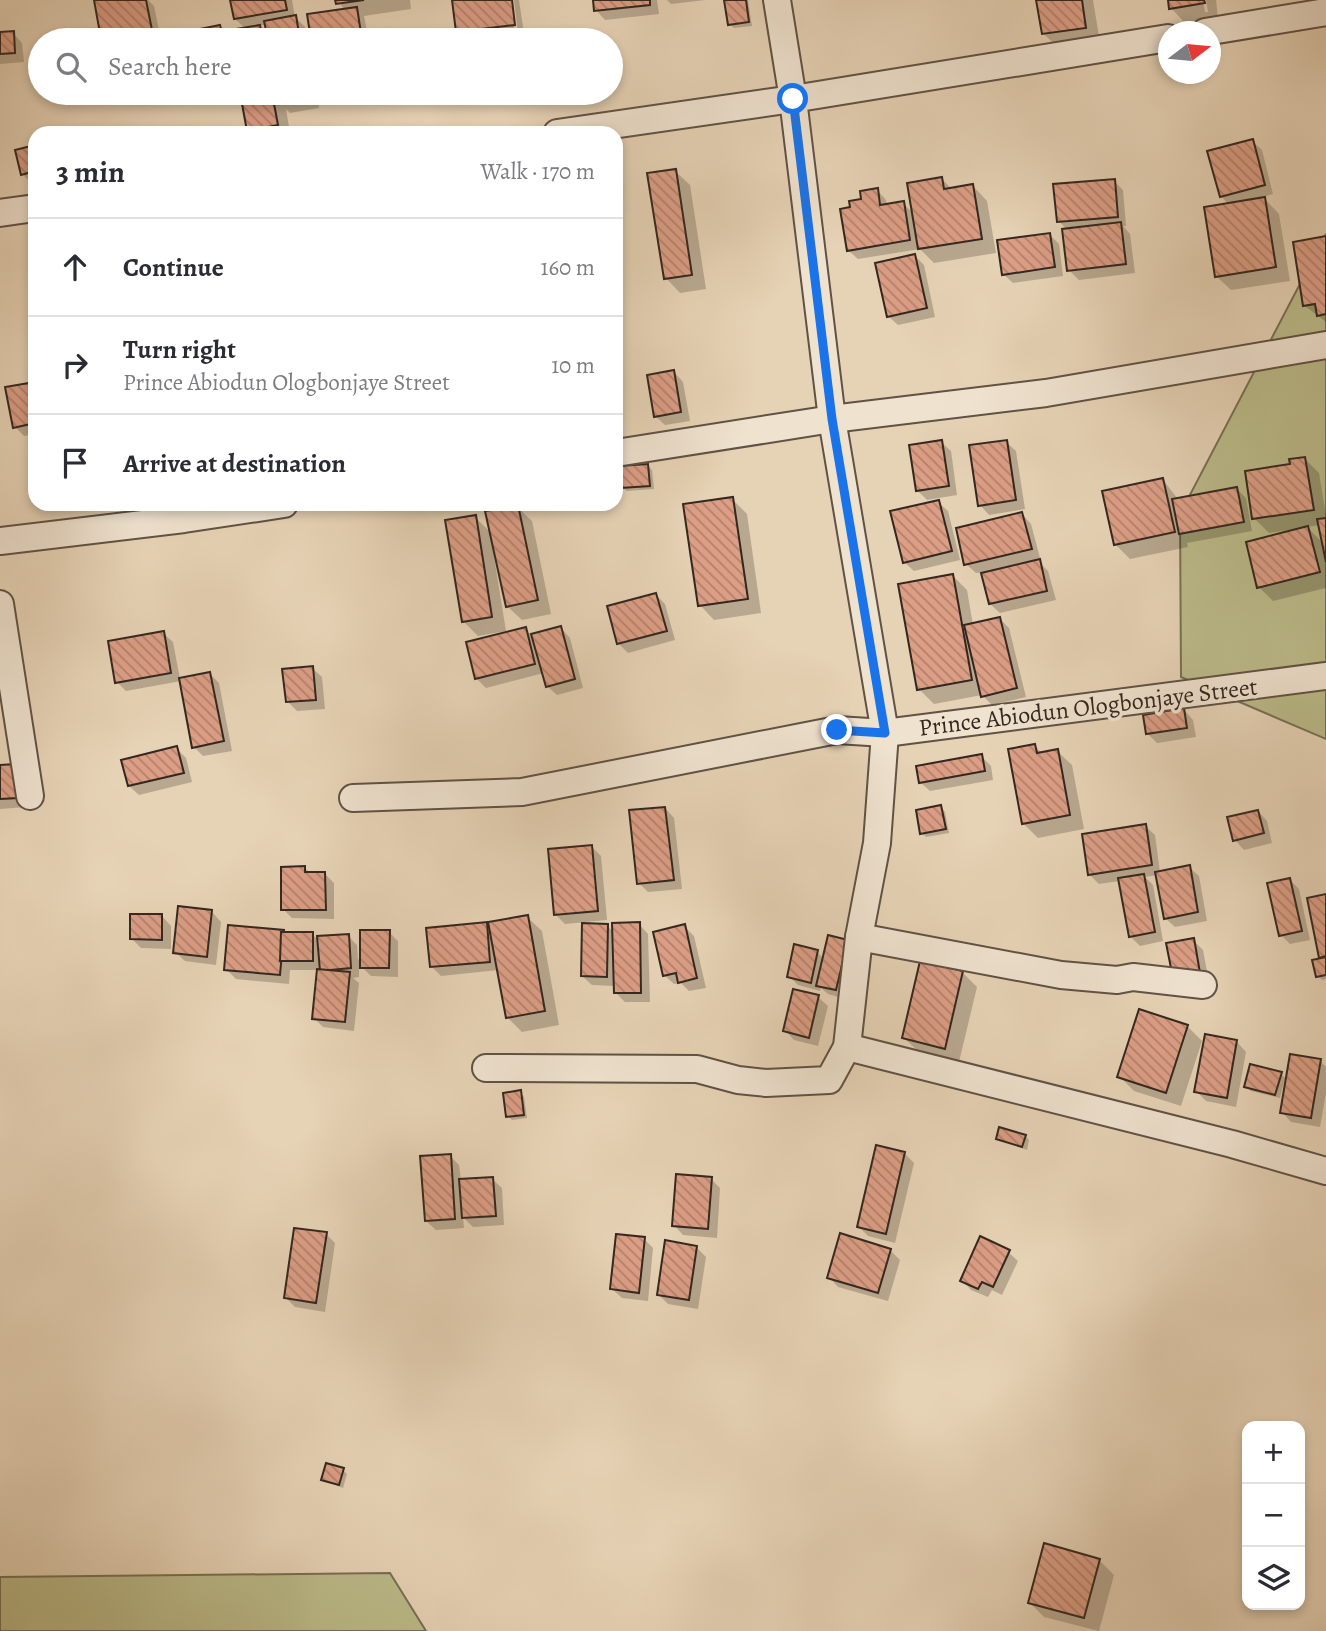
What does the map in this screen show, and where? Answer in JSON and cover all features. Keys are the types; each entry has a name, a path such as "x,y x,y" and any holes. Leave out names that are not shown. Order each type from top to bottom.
{"street":[{"path":"485,1068 697,1069 738,1080 766,1083 830,1080 847,1047 859,937 877,843 885,733 832,419 793,99 777,0"},
{"path":"1221,29 1326,12"},
{"path":"606,126 793,99 1158,40"},
{"path":"0,213 28,209"},
{"path":"623,452 832,419 1045,393 1326,345"},
{"path":"0,541 230,511"},
{"path":"0,604 30,796"},
{"name":"Prince Abiodun Ologbonjaye Street","path":"353,798 522,792 837,730 885,733 1326,676"},
{"path":"859,937 1061,975 1117,979 1133,977 1203,985"},
{"path":"847,1047 1232,1144 1326,1171"}],"shaded area":[{"path":"1326,234 1326,739 1181,677 1180,514"},
{"path":"390,1573 426,1631 0,1631 0,1577"}],"building":[{"path":"94,0 146,0 152,28 99,28"},
{"path":"230,0 285,0 287,10 234,19"},
{"path":"335,0 364,0 336,4"},
{"path":"452,0 512,0 515,25 456,28"},
{"path":"593,0 650,0 650,5 594,11"},
{"path":"724,0 746,0 749,22 728,25"},
{"path":"1036,0 1082,0 1086,28 1042,34"},
{"path":"1168,0 1204,0 1205,3 1169,9"},
{"path":"357,7 360,28 309,28 307,14"},
{"path":"296,15 298,28 265,28 264,21"},
{"path":"14,31 15,53 0,54 0,32"},
{"path":"242,105 274,105 278,125 246,126"},
{"path":"1253,139 1265,185 1220,197 1207,151"},
{"path":"28,147 28,173 21,175 15,150"},
{"path":"676,169 692,275 664,279 647,173"},
{"path":"942,177 944,189 973,184 982,239 918,249 907,183"},
{"path":"1115,179 1118,217 1057,222 1053,184"},
{"path":"878,188 880,205 904,201 910,240 847,251 840,209 850,207 849,201 861,199 860,191"},
{"path":"1265,197 1276,267 1215,277 1204,207"},
{"path":"1121,222 1126,264 1067,271 1062,229"},
{"path":"1050,233 1055,267 1002,275 997,240"},
{"path":"1326,236 1326,314 1317,316 1315,304 1303,306 1293,242"},
{"path":"915,254 927,308 887,317 875,263"},
{"path":"674,370 681,412 654,417 647,375"},
{"path":"28,383 28,425 13,428 5,387"},
{"path":"942,440 949,486 916,491 909,445"},
{"path":"1007,440 1016,500 978,506 969,445"},
{"path":"1305,457 1314,510 1252,519 1245,471 1290,464 1289,459"},
{"path":"648,464 650,486 623,488 623,466"},
{"path":"1163,478 1175,532 1114,545 1102,491"},
{"path":"1237,487 1244,522 1179,534 1172,499"},
{"path":"733,497 748,599 698,606 683,504"},
{"path":"939,500 952,551 903,563 890,511"},
{"path":"485,511 519,511 538,600 506,607"},
{"path":"1022,512 1032,549 964,565 956,528"},
{"path":"476,515 492,617 462,622 445,520"},
{"path":"1326,518 1326,562 1317,519"},
{"path":"1308,526 1320,572 1257,588 1246,542"},
{"path":"1040,559 1047,591 989,604 981,573"},
{"path":"953,574 972,680 917,690 898,584"},
{"path":"656,593 667,631 617,644 607,606"},
{"path":"1000,617 1017,688 981,697 964,625"},
{"path":"561,626 575,679 546,687 531,634"},
{"path":"526,627 535,664 475,679 466,642"},
{"path":"164,631 171,673 115,683 108,641"},
{"path":"313,666 316,700 286,702 282,669"},
{"path":"210,672 224,741 192,748 179,678"},
{"path":"1184,708 1187,728 1146,734 1143,715"},
{"path":"1035,744 1037,753 1058,749 1070,815 1022,824 1008,749"},
{"path":"177,746 184,773 128,786 121,760"},
{"path":"982,754 985,771 919,783 916,766"},
{"path":"15,764 18,798 0,799 0,765"},
{"path":"941,805 946,829 920,834 916,810"},
{"path":"665,807 674,880 637,884 629,810"},
{"path":"1258,810 1264,833 1233,841 1227,817"},
{"path":"1146,824 1152,865 1088,875 1082,834"},
{"path":"592,845 598,911 554,915 548,849"},
{"path":"1190,865 1198,912 1164,919 1155,872"},
{"path":"305,866 305,872 325,872 326,910 281,910 281,867"},
{"path":"1144,874 1155,932 1129,937 1118,878"},
{"path":"1290,878 1302,931 1279,936 1267,883"},
{"path":"1326,894 1326,956 1319,958 1307,898"},
{"path":"178,906 212,910 207,957 173,953"},
{"path":"130,914 162,914 162,940 130,939"},
{"path":"528,915 545,1011 506,1018 488,922"},
{"path":"487,922 490,962 430,967 426,928"},
{"path":"640,922 641,993 614,993 612,923"},
{"path":"582,923 608,924 607,977 581,976"},
{"path":"685,924 697,978 678,983 676,973 663,976 653,932"},
{"path":"228,925 284,930 280,975 224,970"},
{"path":"360,930 390,930 389,968 360,968"},
{"path":"281,932 313,932 313,961 280,961"},
{"path":"349,934 351,968 320,971 317,936"},
{"path":"828,935 848,940 836,990 816,986"},
{"path":"1194,938 1200,973 1173,978 1166,943"},
{"path":"794,944 818,950 811,983 787,977"},
{"path":"1326,957 1326,975 1316,977 1312,960"},
{"path":"920,961 963,971 945,1049 902,1038"},
{"path":"317,969 350,972 345,1022 312,1019"},
{"path":"793,989 819,995 809,1038 783,1031"},
{"path":"1139,1009 1188,1025 1166,1093 1117,1077"},
{"path":"1205,1034 1237,1040 1227,1098 1194,1092"},
{"path":"1290,1054 1321,1059 1311,1118 1280,1113"},
{"path":"1250,1064 1282,1072 1275,1095 1244,1087"},
{"path":"521,1090 524,1115 506,1117 503,1093"},
{"path":"999,1127 1026,1135 1022,1147 996,1139"},
{"path":"876,1145 905,1152 886,1234 857,1227"},
{"path":"451,1154 455,1219 425,1221 420,1156"},
{"path":"676,1174 712,1177 708,1229 672,1226"},
{"path":"493,1177 496,1216 462,1218 459,1179"},
{"path":"294,1228 327,1232 316,1303 284,1298"},
{"path":"840,1233 891,1249 878,1293 827,1278"},
{"path":"616,1234 645,1237 639,1293 610,1289"},
{"path":"980,1236 1010,1250 993,1287 982,1282 978,1289 960,1281"},
{"path":"665,1240 697,1246 689,1300 657,1295"},
{"path":"326,1463 344,1468 339,1485 321,1480"},
{"path":"1044,1543 1100,1559 1084,1618 1028,1603"}],"route":[{"path":"793,99 832,419 885,733 837,730"}]}
